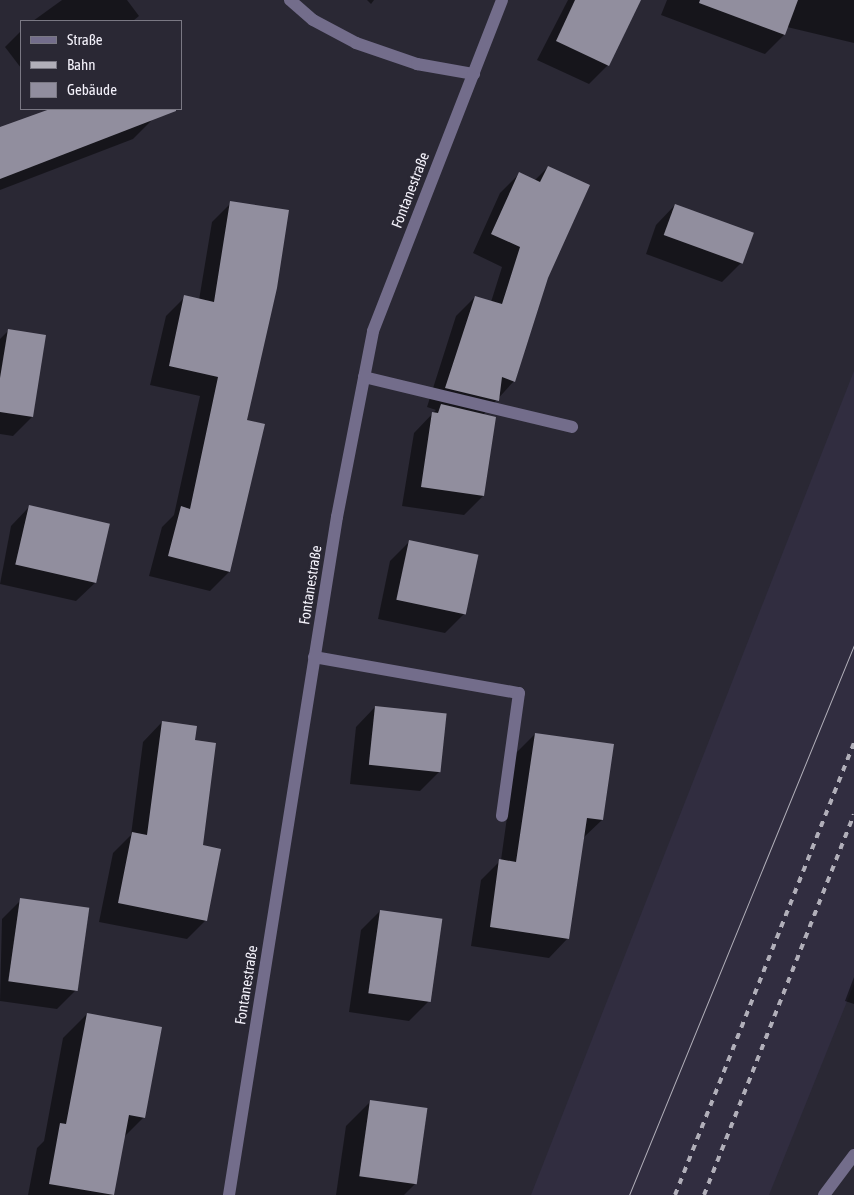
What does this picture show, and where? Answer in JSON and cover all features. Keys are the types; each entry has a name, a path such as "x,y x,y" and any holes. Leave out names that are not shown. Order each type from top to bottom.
{"street":[{"path":"290,0 313,20 356,42 417,64 474,74"},
{"name":"Fontanestraße","path":"229,1195 314,657 373,331 502,0"},
{"path":"364,377 572,427"},
{"path":"314,657 519,693 502,816"},
{"path":"824,1195 854,1155"}],"shaded area":[{"path":"854,371 854,984 769,1195 531,1195"}],"building":[{"path":"575,0 641,0 609,66 556,41"},
{"path":"700,0 798,0 785,35 699,3"},
{"path":"47,110 176,110 0,179 0,127"},
{"path":"548,166 590,185 548,278 515,382 502,377 499,401 445,388 475,296 502,304 520,247 491,234 519,172 540,182"},
{"path":"230,201 289,210 277,288 247,420 265,424 230,572 168,556 181,506 190,509 218,377 169,366 184,295 214,302"},
{"path":"675,204 754,233 743,264 664,235"},
{"path":"8,329 46,335 33,417 0,412 0,378"},
{"path":"441,404 496,417 484,496 421,487 432,412 438,413"},
{"path":"29,505 110,524 96,583 15,564"},
{"path":"409,540 478,555 466,614 396,600"},
{"path":"375,706 447,714 440,772 369,765"},
{"path":"162,721 197,726 195,740 216,743 203,845 221,849 207,921 118,903 132,832 147,835"},
{"path":"535,733 614,744 603,820 587,818 569,939 490,927 499,859 516,862"},
{"path":"20,898 89,908 78,991 8,981"},
{"path":"380,910 442,919 431,1002 368,993"},
{"path":"87,1013 162,1027 145,1118 129,1115 114,1195 49,1184 60,1123 66,1124"},
{"path":"370,1100 427,1108 417,1184 359,1176"}],"tram line":[{"path":"629,1195 854,645"}],"railway":[{"path":"675,1195 854,742"},
{"path":"704,1195 854,814"}]}
